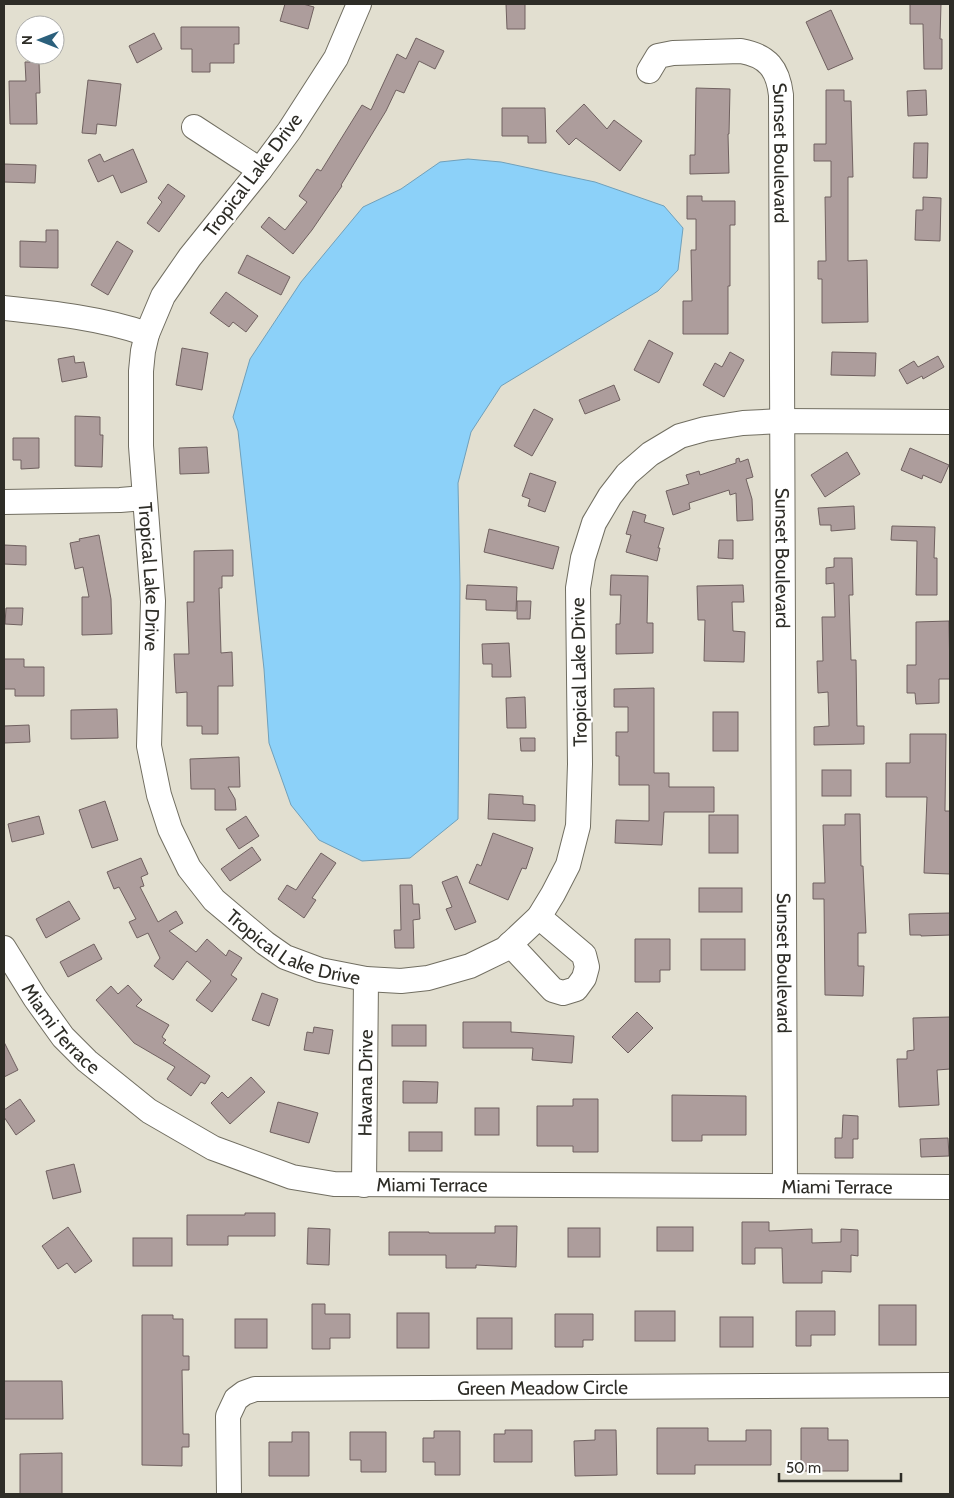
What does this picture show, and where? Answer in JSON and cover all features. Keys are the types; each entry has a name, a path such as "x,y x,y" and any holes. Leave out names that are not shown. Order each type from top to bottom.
{"street":[{"name":"Tropical Lake Drive","path":"359,4 336,58 289,131 190,257 163,296 147,334 143,351 141,371 144,498 153,601 149,746 159,795 170,829 189,868 214,900 265,943 285,957 320,970 366,979 401,981 428,978 470,966 505,949 539,917 568,866 578,826 580,764 578,588 583,558 594,523 610,496 627,474 650,454 680,436 743,422 950,422"},
{"name":"Sunset Boulevard","path":"649,71 658,56 673,53 741,51 751,53 774,68 779,81 785,1186"},
{"path":"194,127 260,170"},
{"path":"4,308 64,314 125,326 147,334"},
{"path":"4,502 144,498"},
{"path":"510,944 553,990 563,993 576,988 584,978 587,967 584,956 539,917"},
{"name":"Miami Terrace","path":"4,948 35,998 63,1037 86,1061 149,1111 213,1148 292,1177 334,1184 364,1185 950,1187"},
{"name":"Havana Drive","path":"364,1185 366,979"},
{"name":"Green Meadow Circle","path":"229,1494 228,1416 236,1399 244,1393 255,1389 950,1385"}],"water":[{"path":"468,159 501,162 595,182 664,206 683,228 678,270 658,291 501,386 471,432 458,483 460,584 458,819 410,858 362,861 319,840 291,805 269,743 264,669 238,431 233,417 250,359 301,282 363,207 401,189 440,162"}],"building":[{"path":"285,4 303,4 314,7 308,29 280,21"},
{"path":"506,4 525,4 525,29 507,29"},
{"path":"910,4 941,4 940,39 942,39 942,69 924,69 923,24 910,24"},
{"path":"831,10 853,59 828,70 806,22"},
{"path":"181,27 239,27 239,44 234,44 234,63 210,63 210,72 192,72 192,49 181,49"},
{"path":"154,33 162,49 137,63 129,46"},
{"path":"416,38 444,51 435,69 419,61 404,93 396,90 386,111 342,186 293,254 261,227 269,217 285,230 307,202 299,196 317,169 321,171 362,105 371,110 397,54 406,59"},
{"path":"25,65 39,65 40,93 36,93 37,124 10,124 9,81 26,81"},
{"path":"88,80 121,84 116,126 97,124 96,134 82,133"},
{"path":"696,88 730,89 729,173 690,174 690,155 695,155"},
{"path":"826,90 844,90 844,101 851,101 853,177 848,177 848,261 867,260 868,322 822,323 822,279 818,279 818,261 826,261 825,197 831,197 831,161 814,161 814,144 826,144"},
{"path":"926,90 927,115 908,116 907,91"},
{"path":"584,104 607,129 614,120 642,141 620,171 576,138 569,145 556,131"},
{"path":"502,108 545,108 546,143 528,143 528,136 502,136"},
{"path":"914,143 928,143 927,178 913,178"},
{"path":"133,149 147,182 121,193 113,175 98,182 88,160 100,154 104,162"},
{"path":"4,164 36,165 35,183 4,182"},
{"path":"168,184 185,196 159,232 147,223 162,202 158,198"},
{"path":"687,196 702,196 702,201 735,201 735,225 730,225 728,334 683,334 683,301 692,301 691,250 696,250 696,219 687,219"},
{"path":"923,197 941,198 940,241 915,240 916,210 923,210"},
{"path":"46,230 58,230 58,268 20,267 20,241 46,242"},
{"path":"117,241 133,251 108,295 91,285"},
{"path":"247,255 290,277 281,295 238,273"},
{"path":"226,292 258,316 246,332 233,322 229,327 210,313"},
{"path":"649,340 673,353 659,383 634,370"},
{"path":"182,348 208,353 202,390 176,385"},
{"path":"730,352 744,360 724,397 703,385 715,363 722,367"},
{"path":"832,352 876,353 875,376 831,375"},
{"path":"74,356 75,363 84,362 87,377 62,382 58,359"},
{"path":"938,356 944,367 923,379 922,376 907,384 899,370 914,361 918,367"},
{"path":"614,385 620,400 585,414 579,400"},
{"path":"534,409 553,419 532,456 514,446"},
{"path":"75,416 100,417 100,435 103,435 102,467 75,466"},
{"path":"13,438 39,438 39,468 21,469 21,460 13,460"},
{"path":"207,447 209,473 180,474 179,448"},
{"path":"910,448 949,465 941,483 923,475 922,479 901,470"},
{"path":"847,452 860,474 825,497 811,475"},
{"path":"739,458 740,462 748,459 753,477 746,479 752,499 753,520 737,521 736,493 730,495 729,490 689,503 690,509 673,515 666,491 689,484 686,475 699,471 700,475 736,463 736,459"},
{"path":"530,473 556,482 545,512 528,506 530,499 522,496"},
{"path":"854,506 855,529 831,531 831,525 820,525 818,508"},
{"path":"633,511 646,515 644,522 664,528 658,548 660,548 657,561 626,552 631,535 626,534"},
{"path":"892,526 935,527 934,558 937,558 937,595 916,595 917,541 891,540"},
{"path":"489,529 559,547 553,569 484,552"},
{"path":"99,535 111,599 112,634 82,635 82,597 89,597 83,567 75,569 70,543"},
{"path":"719,540 733,540 733,559 718,558"},
{"path":"4,545 26,546 26,565 4,564"},
{"path":"233,550 233,576 222,576 222,588 219,588 221,653 232,652 233,686 218,686 218,734 202,734 202,726 187,726 187,692 176,693 174,654 189,654 187,602 194,602 194,551"},
{"path":"834,558 852,558 853,595 849,595 851,660 856,660 857,726 864,726 864,744 814,745 814,727 829,726 828,692 818,693 817,661 823,661 822,617 835,617 834,583 826,584 826,568 834,567"},
{"path":"611,575 648,576 647,623 653,623 653,653 616,654 616,624 620,624 621,595 610,595"},
{"path":"467,585 517,587 516,611 486,610 486,600 466,599"},
{"path":"743,585 744,602 732,602 733,631 745,632 744,662 704,661 705,620 698,620 697,586"},
{"path":"517,601 531,601 530,619 517,619"},
{"path":"6,608 23,608 22,625 5,624"},
{"path":"949,621 950,679 939,679 939,703 916,704 915,693 907,693 907,665 916,665 916,622"},
{"path":"509,643 511,677 492,677 492,664 483,664 482,644"},
{"path":"4,659 24,659 24,667 44,667 44,696 15,696 15,689 4,689"},
{"path":"654,688 654,773 669,773 669,787 714,787 714,812 664,812 662,845 615,843 616,820 649,821 649,785 619,785 619,756 616,756 616,732 628,732 628,707 614,707 614,689"},
{"path":"525,697 526,728 507,728 506,698"},
{"path":"117,709 118,738 71,739 71,710"},
{"path":"713,712 738,712 738,751 713,751"},
{"path":"29,725 30,742 4,743 4,726"},
{"path":"910,734 946,734 945,811 950,811 950,874 924,873 927,797 886,797 886,763 910,763"},
{"path":"520,738 535,738 535,751 521,751"},
{"path":"239,757 240,787 228,787 235,799 236,810 215,810 215,789 191,789 190,759"},
{"path":"822,770 851,770 851,796 822,796"},
{"path":"489,794 523,796 523,804 535,805 535,821 488,819"},
{"path":"105,801 118,840 92,848 79,810"},
{"path":"845,814 860,814 861,866 863,866 866,933 858,933 858,966 864,966 863,996 825,995 824,899 813,899 813,883 825,883 823,825 845,825"},
{"path":"709,815 738,815 738,853 709,853"},
{"path":"39,816 44,834 12,842 8,824"},
{"path":"246,816 259,836 239,849 226,829"},
{"path":"493,833 533,848 526,869 522,868 508,900 469,883 477,864 481,866"},
{"path":"252,847 261,860 230,881 221,869"},
{"path":"321,853 336,863 312,898 316,900 304,918 278,899 287,885 296,890"},
{"path":"141,858 148,874 141,877 144,886 140,887 158,922 176,911 183,923 169,931 196,952 207,939 226,956 229,950 242,958 231,975 237,979 212,1012 196,1000 211,981 187,961 173,980 154,966 160,958 148,933 137,938 129,922 136,919 119,887 114,889 107,872"},
{"path":"457,876 476,922 455,930 446,909 452,907 442,882"},
{"path":"400,885 412,885 413,904 419,904 420,919 413,920 414,948 395,948 394,930 401,930"},
{"path":"699,888 742,888 742,912 699,912"},
{"path":"69,901 80,919 46,938 36,919"},
{"path":"950,913 950,935 910,935 909,914"},
{"path":"635,939 670,939 670,970 660,970 660,982 635,982"},
{"path":"701,939 745,939 745,970 701,970"},
{"path":"94,944 102,959 68,977 60,962"},
{"path":"128,985 142,1000 136,1006 169,1025 162,1037 166,1040 163,1043 210,1076 205,1084 201,1082 191,1096 167,1079 175,1067 134,1043 96,1000 111,986 118,994"},
{"path":"262,993 278,999 269,1026 252,1020"},
{"path":"637,1012 653,1028 628,1053 612,1037"},
{"path":"950,1017 950,1069 937,1070 939,1105 899,1107 897,1059 907,1059 907,1051 914,1050 913,1018"},
{"path":"463,1022 511,1022 511,1032 574,1036 572,1063 532,1060 533,1048 463,1048"},
{"path":"392,1025 426,1025 426,1046 392,1046"},
{"path":"314,1027 333,1030 329,1054 304,1050 307,1032 313,1033"},
{"path":"4,1042 18,1070 4,1077"},
{"path":"251,1077 265,1092 230,1124 211,1103 222,1092 228,1098"},
{"path":"403,1081 438,1082 437,1103 403,1103"},
{"path":"672,1095 746,1096 746,1135 702,1135 702,1141 672,1141"},
{"path":"20,1099 35,1121 16,1135 4,1117 4,1110"},
{"path":"573,1099 598,1099 598,1152 573,1152 573,1146 537,1146 537,1106 573,1106"},
{"path":"278,1102 318,1113 309,1143 270,1132"},
{"path":"475,1108 499,1108 499,1135 475,1135"},
{"path":"843,1115 858,1116 858,1139 853,1139 853,1158 835,1158 835,1138 842,1138"},
{"path":"409,1132 442,1132 442,1151 409,1151"},
{"path":"948,1138 949,1156 921,1157 920,1139"},
{"path":"74,1164 81,1192 53,1199 46,1171"},
{"path":"245,1213 275,1213 275,1236 228,1236 228,1245 187,1245 187,1215 245,1215"},
{"path":"742,1222 769,1222 769,1231 812,1229 812,1243 841,1242 841,1229 858,1230 858,1256 851,1255 851,1272 822,1271 822,1283 783,1283 782,1248 755,1248 755,1264 742,1264"},
{"path":"495,1226 517,1226 516,1267 476,1265 476,1268 446,1268 446,1255 389,1255 389,1232 495,1233"},
{"path":"68,1227 92,1261 75,1273 67,1263 58,1269 42,1246"},
{"path":"657,1227 693,1227 693,1251 657,1251"},
{"path":"308,1228 330,1229 329,1265 307,1264"},
{"path":"568,1228 600,1228 600,1257 568,1257"},
{"path":"133,1238 172,1238 172,1266 133,1266"},
{"path":"312,1304 325,1304 325,1314 350,1314 350,1338 330,1338 330,1349 312,1349"},
{"path":"879,1305 916,1305 916,1345 879,1345"},
{"path":"635,1311 675,1311 675,1341 635,1341"},
{"path":"796,1311 835,1311 835,1335 811,1335 811,1346 796,1346"},
{"path":"397,1313 429,1313 429,1348 397,1348"},
{"path":"555,1314 593,1314 593,1340 583,1340 583,1347 555,1347"},
{"path":"142,1315 173,1315 173,1319 183,1319 183,1356 189,1356 189,1370 182,1370 183,1434 189,1434 189,1447 182,1447 182,1466 142,1465"},
{"path":"720,1317 753,1317 753,1347 720,1347"},
{"path":"477,1318 512,1318 512,1349 477,1349"},
{"path":"235,1319 267,1319 267,1348 235,1348"},
{"path":"4,1381 62,1381 63,1419 4,1419"},
{"path":"657,1428 708,1428 708,1441 746,1441 746,1430 771,1430 771,1465 695,1465 695,1474 657,1474"},
{"path":"801,1428 828,1428 828,1440 848,1440 848,1471 801,1471"},
{"path":"505,1430 532,1430 532,1462 494,1462 494,1434 505,1434"},
{"path":"595,1430 616,1430 617,1475 575,1476 574,1441 595,1440"},
{"path":"434,1431 460,1431 460,1475 435,1475 435,1462 423,1462 423,1438 434,1438"},
{"path":"292,1432 309,1432 309,1476 269,1476 269,1442 292,1442"},
{"path":"350,1432 386,1432 386,1472 361,1472 361,1460 350,1460"},
{"path":"62,1453 62,1494 20,1494 20,1454"}]}
